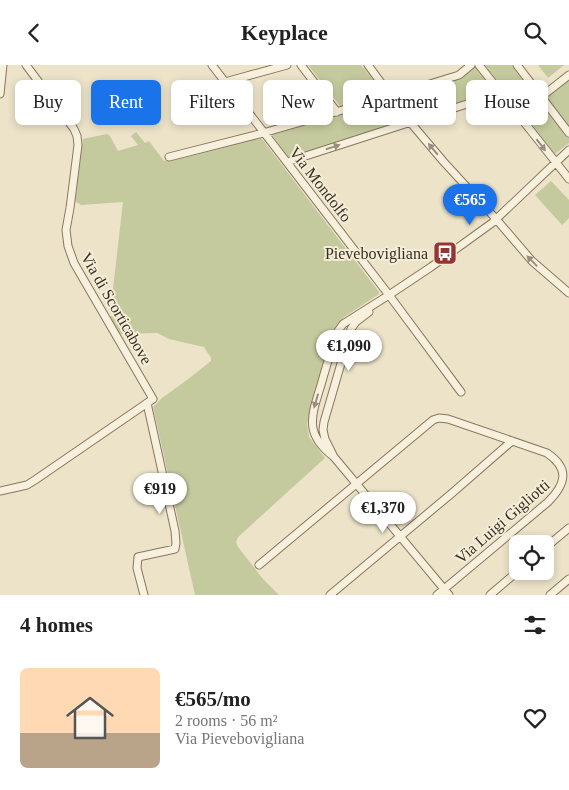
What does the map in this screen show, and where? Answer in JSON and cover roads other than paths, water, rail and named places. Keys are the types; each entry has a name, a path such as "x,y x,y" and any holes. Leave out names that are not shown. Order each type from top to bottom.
{"street":[{"path":"0,93 3,65"},
{"name":"Via di Scorticabove","path":"26,65 76,132 78,145 66,229 68,246 74,263 153,399 147,403"},
{"name":"Via Mondolfo","path":"212,65 223,80"},
{"path":"232,80 287,65"},
{"path":"302,65 337,112"},
{"path":"368,65 379,80"},
{"path":"443,80 459,75 471,65"},
{"path":"479,65 490,80"},
{"path":"516,65 528,80"},
{"path":"548,92 569,75"},
{"path":"548,106 569,133"},
{"path":"168,157 264,133 343,110"},
{"name":"Via Mondolfo","path":"253,119 390,295 462,392"},
{"path":"287,162 401,125"},
{"path":"413,125 532,261 569,293"},
{"path":"526,125 569,179"},
{"path":"446,592 334,457 322,447 313,427 312,416 334,340 343,324 431,267 496,219 569,150"},
{"path":"334,457 325,439 323,427 350,334 356,322 390,295"},
{"path":"0,491 27,485 147,403 175,531 176,549 138,557 138,568 144,595"},
{"name":"Via Luigi Gigliotti","path":"259,565 433,420 439,418 448,419 547,453 559,460 565,470 565,482 560,489 548,502 446,592 437,595"},
{"path":"330,595 452,494 512,441"},
{"path":"554,540 569,528"},
{"path":"550,595 569,579"},
{"path":"494,594 509,580"}],"place":[{"name":"Pievebovigliana","path":"445,253"}]}
